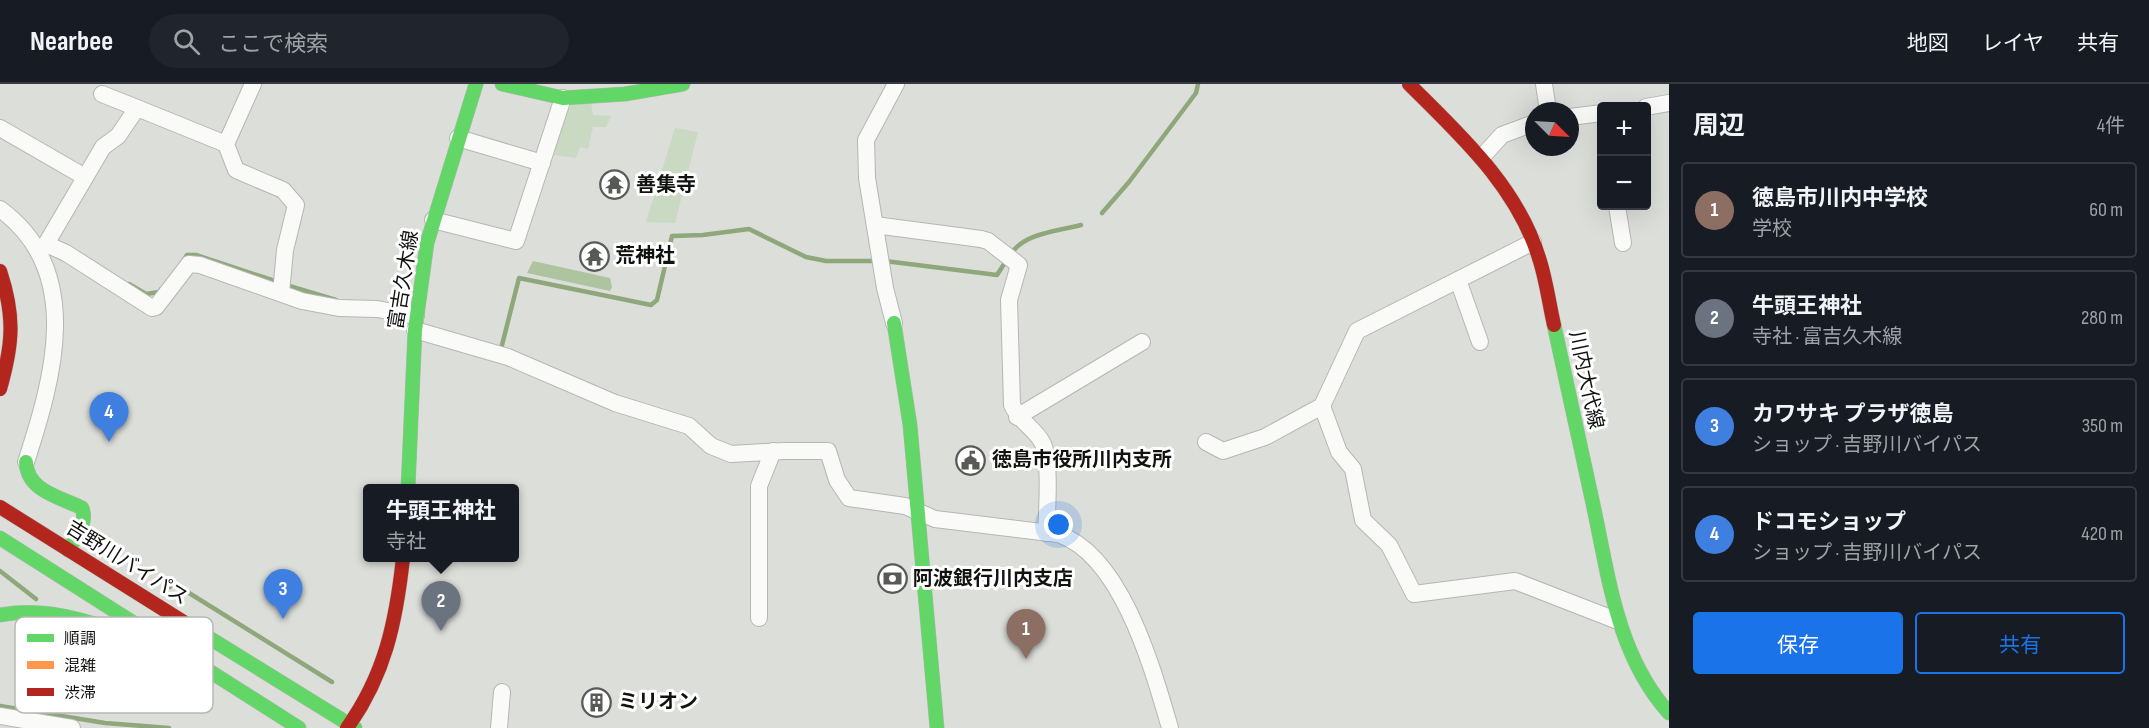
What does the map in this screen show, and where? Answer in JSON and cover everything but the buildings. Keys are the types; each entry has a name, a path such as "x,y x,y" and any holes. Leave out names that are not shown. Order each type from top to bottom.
{"main road":[{"name":"富吉久木線","path":"408,484 416,323 427,243 476,84"},
{"path":"502,84 563,98 625,94 683,84"},
{"name":"川内大代線","path":"1409,84 1482,157 1519,209 1533,242 1539,257 1618,621 1634,663 1650,691 1669,713"},
{"path":"0,271 10,299 13,327 8,361 0,389"},
{"path":"894,323 910,424 937,728"},
{"path":"26,462 25,470 31,482 76,504 86,514 86,520 68,550"},
{"name":"吉野川バイパス","path":"0,507 175,617"},
{"path":"0,538 124,617"},
{"path":"350,727 367,698 390,642 399,599 403,562"},
{"path":"0,615 15,611 41,611 71,617"},
{"name":"吉野川バイパス","path":"213,641 350,727"},
{"path":"213,673 299,728"}],"street":[{"path":"253,84 226,144 236,170 283,190 296,205 285,250 282,287"},
{"path":"894,323 885,288 867,178 866,140 896,84"},
{"path":"1544,84 1547,102"},
{"path":"102,94 226,144"},
{"path":"433,220 516,241 563,98"},
{"path":"1651,106 1669,103"},
{"path":"26,462 44,408 54,346 55,308 42,247 103,147 118,136 137,108"},
{"path":"1579,116 1597,114"},
{"path":"1482,157 1502,135 1525,126"},
{"path":"0,128 85,177"},
{"path":"458,138 543,163"},
{"path":"0,209 42,247 66,253 152,308 156,307 189,264 282,287 302,301 339,308 377,309 508,357 615,403 689,426 711,446 731,454 828,451 837,480 849,498 905,506 934,519 1058,534 1076,542 1112,581 1124,600 1150,659 1170,728"},
{"path":"1618,210 1623,243"},
{"path":"875,225 981,239 988,241 1019,265 1009,300 1012,405 1017,417 1041,439 1045,446 1048,489 1046,532"},
{"path":"1206,442 1223,451 1265,437 1322,406 1357,331 1533,242"},
{"path":"1458,280 1480,342"},
{"path":"1017,417 1142,342"},
{"path":"1322,406 1339,452 1353,469 1363,520 1389,545 1414,594 1515,581 1618,621"},
{"path":"759,618 759,486 774,452"},
{"path":"499,728 502,692"},
{"path":"0,716 72,728"}],"green space":[{"path":"591,103 593,115 611,116 606,127 593,127 588,149 580,147 576,158 553,155 563,118 572,105"},
{"path":"675,128 698,132 675,223 646,222"},
{"path":"533,261 610,278 612,287 610,291 527,273"}],"waterway":[{"path":"1102,213 1129,182 1196,93 1198,84"},
{"path":"1011,254 1024,241 1033,237 1081,225"},
{"path":"501,349 519,278 651,305 657,300 672,236 703,235 749,229 806,257 826,261 877,261"},
{"path":"183,261 187,255 196,255 278,282"},
{"path":"885,261 997,275 1006,261"},
{"path":"129,284 146,294 159,292 161,289"},
{"path":"286,285 336,300"},
{"path":"0,571 36,599"},
{"path":"170,587 173,583 332,682"},
{"path":"0,706 15,708"},
{"path":"43,713 105,723 169,728"}],"traffic: fast":[{"path":"408,484 415,330 427,243 476,84"},
{"path":"502,84 563,98 625,94 683,84"},
{"path":"894,323 910,425 937,728"},
{"path":"1554,325 1610,587 1626,641 1651,690 1669,713"},
{"path":"26,462 28,472 38,486 82,508 82,525 68,550"},
{"path":"0,538 124,617"},
{"path":"0,615 34,613 68,617"},
{"path":"213,640 355,728"},
{"path":"213,673 299,728"}],"traffic: jam":[{"path":"1409,84 1467,142 1502,185 1517,208 1539,258 1554,325"},
{"path":"0,271 10,316 10,344 0,389"},
{"path":"0,507 176,617"},
{"path":"347,728 380,668 397,604 402,562"}],"place":[{"name":"善集寺","path":"615,185"},
{"name":"荒神社","path":"594,256"},
{"name":"ドコモショップ","path":"109,442"},
{"name":"徳島市役所川内支所","path":"971,460"},
{"name":"阿波銀行川内支店","path":"892,579"},
{"name":"カワサキ プラザ徳島","path":"283,619"},
{"name":"牛頭王神社","path":"441,631"},
{"name":"徳島市川内中学校","path":"1026,659"},
{"name":"ミリオン","path":"597,702"}]}
